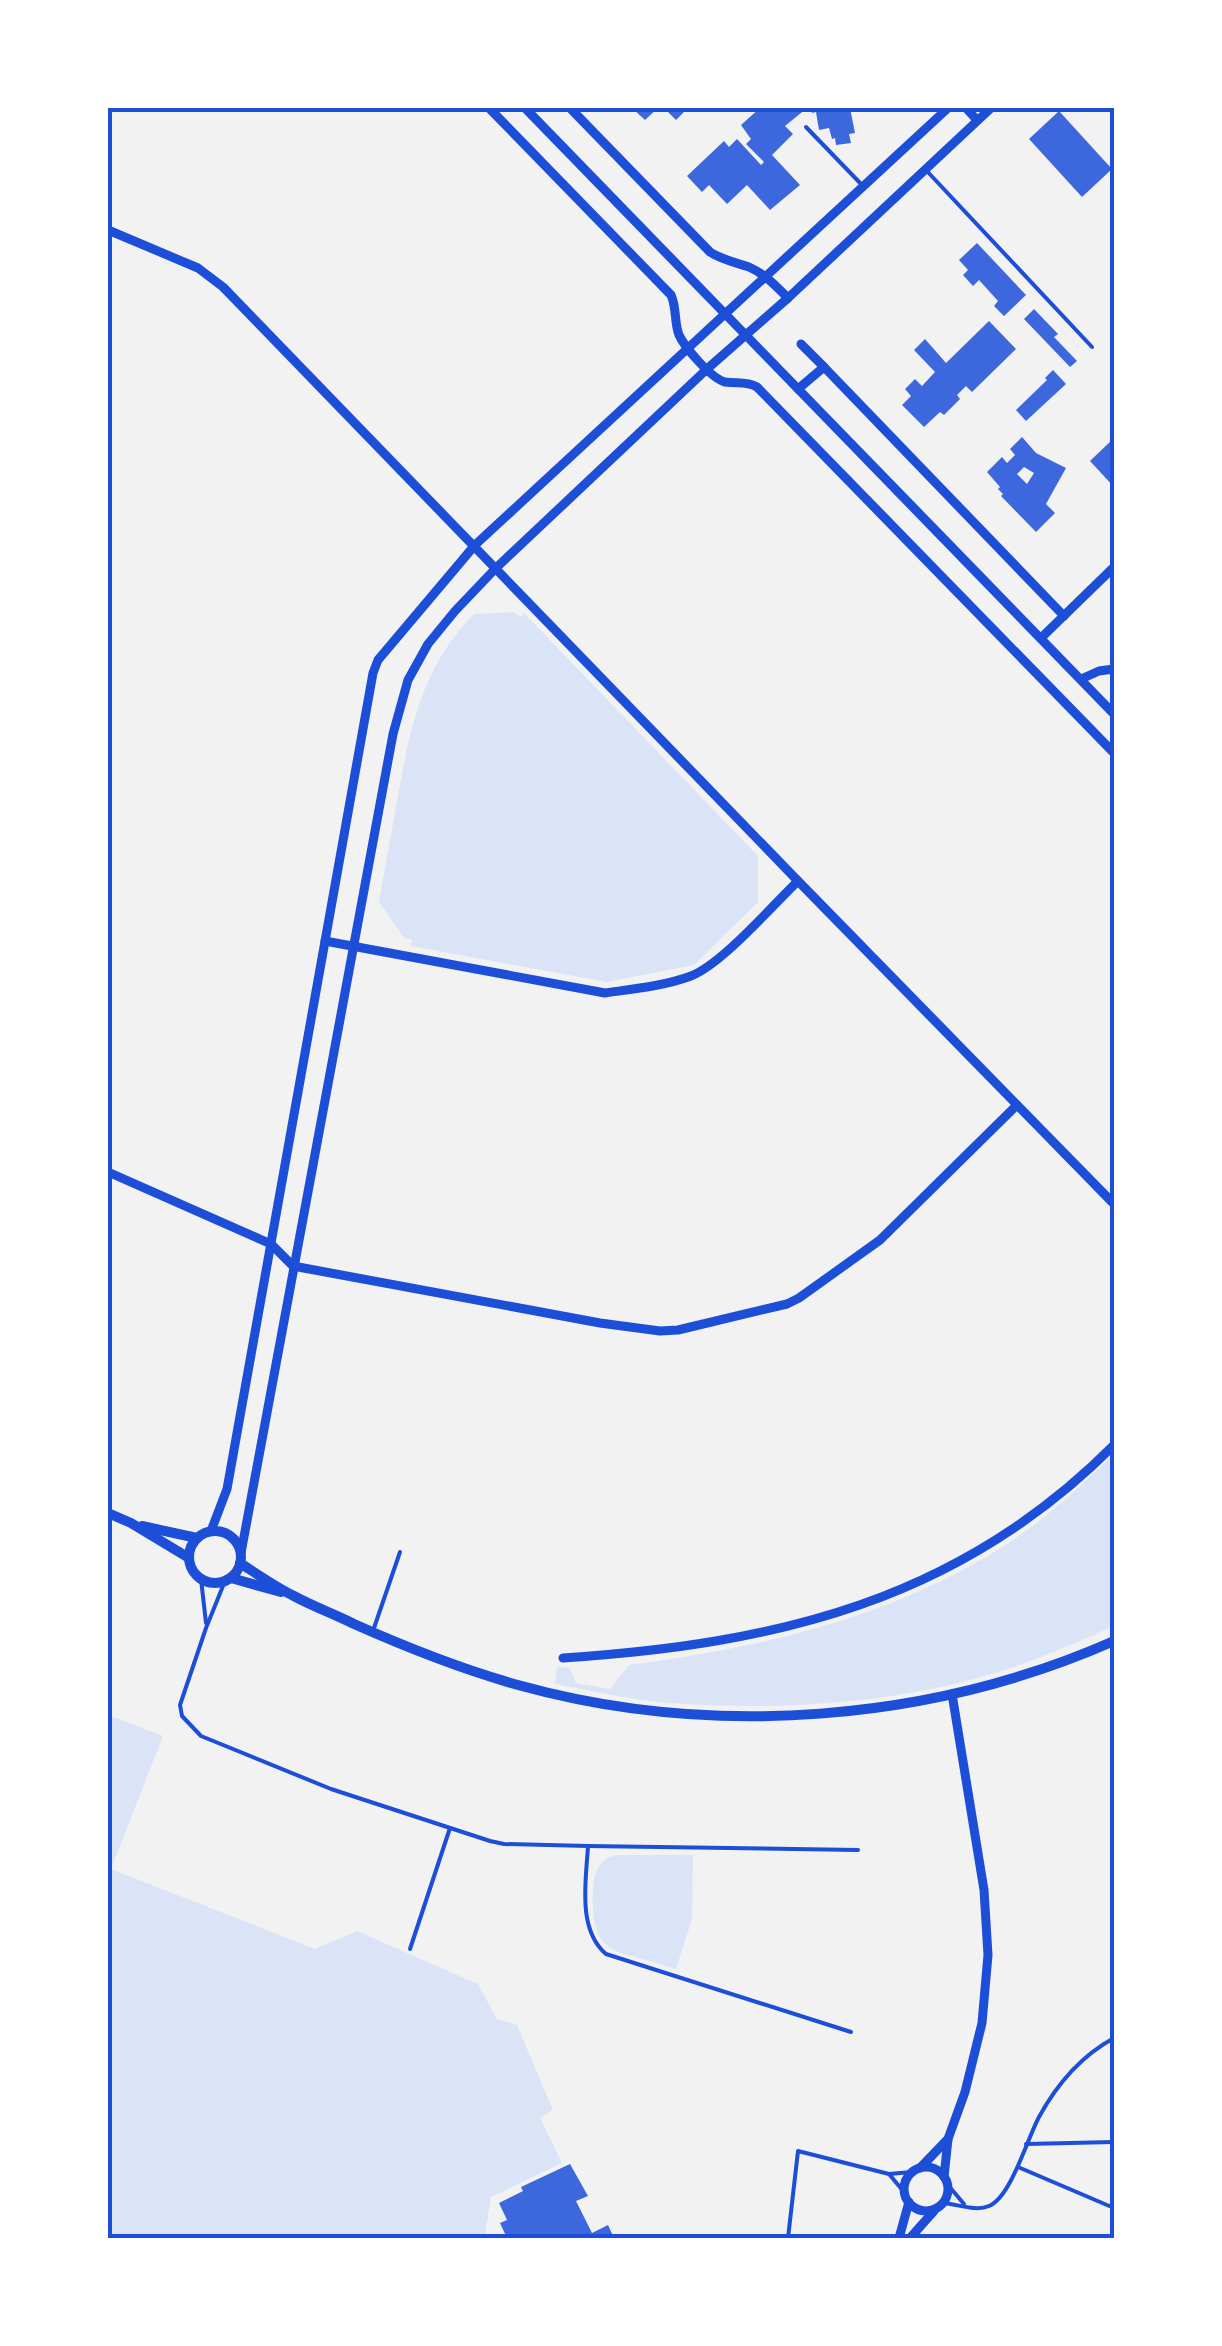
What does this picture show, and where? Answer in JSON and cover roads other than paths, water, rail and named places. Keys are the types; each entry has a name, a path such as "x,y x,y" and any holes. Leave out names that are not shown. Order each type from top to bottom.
{"street":[{"path":"489,108 671,295 678,333 688,350 721,381 757,386 1114,753"},
{"path":"525,108 1114,714"},
{"path":"570,108 713,254 767,276 788,298"},
{"path":"211,1531 226,1489 376,666 382,654 475,545 948,108"},
{"path":"966,108 977,120"},
{"path":"228,1580 241,1558 393,734 402,698 418,662 455,611 496,568 991,108"},
{"path":"108,230 198,268 222,287 1114,1204"},
{"path":"802,344 1064,616"},
{"path":"798,389 824,367"},
{"path":"1041,638 1114,566"},
{"path":"1081,679 1099,670 1114,670"},
{"path":"325,941 604,993 620,991 692,976 712,964 798,880"},
{"path":"108,1172 271,1244 293,1266 600,1323 678,1330 799,1298 880,1240 1017,1104"},
{"path":"563,1658 667,1650 753,1636 826,1617 900,1590 1009,1532 1085,1474 1114,1445"},
{"path":"108,1513 189,1558"},
{"path":"131,1524 198,1538"},
{"path":"292,1595 241,1558 237,1543 230,1536 211,1531 192,1544 189,1558 194,1574 201,1580 217,1584 228,1580 292,1595 425,1655 522,1686 658,1711 741,1716 853,1710 952,1694 1054,1665 1114,1641"},
{"path":"910,2238 947,2194 948,2139 975,2058 988,1955 984,1890 952,1694"},
{"path":"899,2238 906,2181 948,2139"},
{"path":"916,2170 938,2170 946,2181"},
{"path":"906,2197 917,2209 926,2211 939,2206"}],"lane":[{"path":"806,127 864,186"},
{"path":"925,169 1092,347"},
{"path":"373,1632 400,1552"},
{"path":"201,1580 206,1628"},
{"path":"228,1580 206,1628 180,1705 182,1716 201,1736 330,1789 504,1844 858,1850"},
{"path":"410,1949 450,1828"},
{"path":"588,1846 589,1932 606,1954 851,2032"},
{"path":"939,2206 964,2204 981,2208 993,2204 1002,2195 1039,2117 1062,2082 1086,2057 1114,2038"},
{"path":"1026,2144 1114,2142"},
{"path":"788,2238 798,2151 889,2174 916,2170"},
{"path":"1016,2166 1114,2208"},
{"path":"889,2174 906,2197"},
{"path":"946,2181 964,2204"}]}
